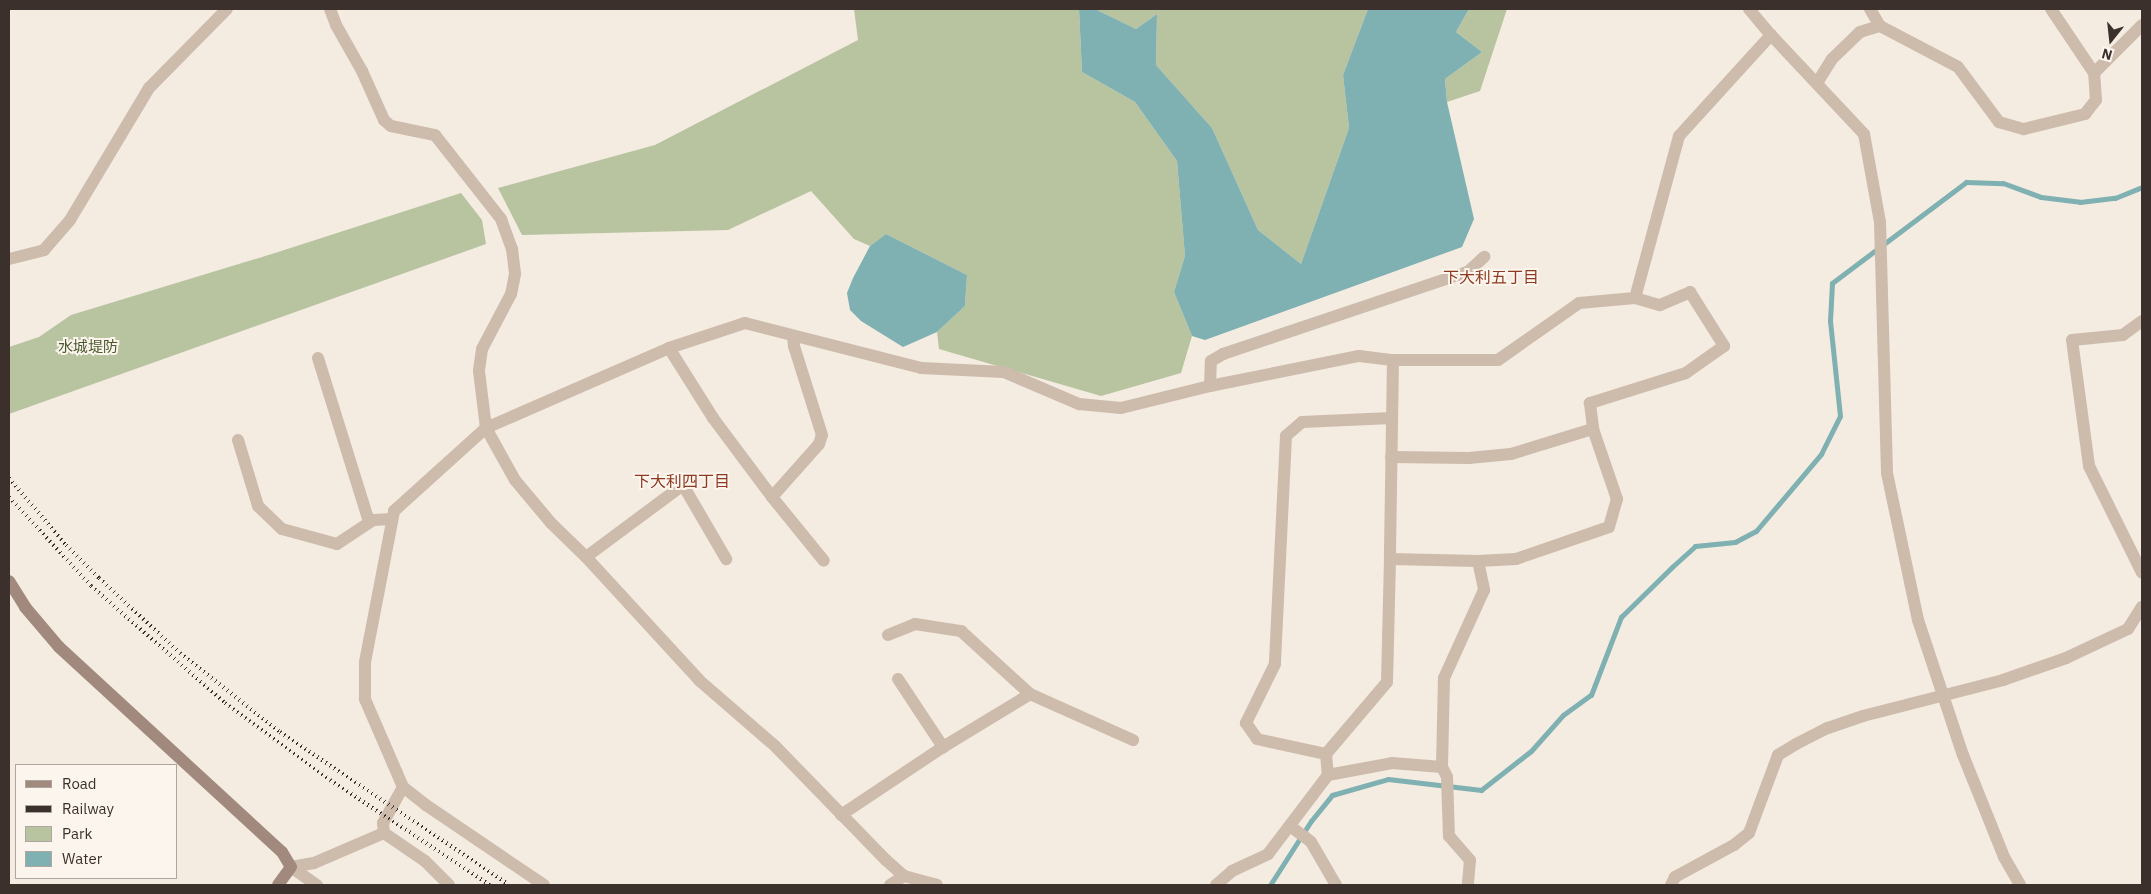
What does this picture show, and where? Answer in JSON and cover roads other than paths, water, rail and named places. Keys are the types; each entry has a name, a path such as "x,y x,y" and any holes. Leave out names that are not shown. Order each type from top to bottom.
{"street":[{"path":"9,259 44,250 74,212 123,128 149,88 227,9"},
{"path":"330,9 336,25 362,71 384,120 391,126 434,136 501,219 512,249 515,274 511,294 482,349 479,371 486,428 515,480 551,522 586,557 700,681 775,746 841,815 904,876 937,885"},
{"path":"1749,9 1864,134 1873,175 1880,222 1888,473 1918,620 1966,763 2004,857 2020,885"},
{"path":"1870,9 1880,26 1958,68 1999,122 2024,129 2085,114 2096,100 2094,73 2051,9"},
{"path":"2094,73 2142,24"},
{"path":"1816,83 1832,59 1860,32 1880,26"},
{"path":"1635,298 1679,136 1771,35"},
{"path":"1210,386 1211,361 1223,354 1470,271 1484,257"},
{"path":"544,885 426,805 403,787 365,699 365,662 392,519 394,511 486,428 669,348 746,323 793,337 921,368 1004,372 1079,404 1121,408 1210,386 1359,356 1393,360 1498,360 1579,303 1635,298 1660,305 1690,292 1724,346 1686,373 1590,403 1593,429 1617,499 1609,527 1516,559 1478,561 1390,559"},
{"path":"2142,321 2123,335 2072,340 2089,466 2142,573"},
{"path":"772,498 819,444 822,434 794,346 793,337"},
{"path":"669,348 713,418 772,498 824,561"},
{"path":"318,358 369,522"},
{"path":"1328,775 1326,754 1386,682 1393,360"},
{"path":"1326,754 1257,739 1246,723 1275,664 1286,436 1302,422 1391,418"},
{"path":"1391,457 1469,458 1511,454 1593,429"},
{"path":"238,440 258,506 282,529 337,544 373,520 392,519"},
{"path":"586,557 683,486 726,559"},
{"path":"1468,885 1470,860 1449,836 1449,807 1445,772 1444,678 1484,590 1478,561"},
{"path":"9,581 25,607 59,647 282,852 291,867 318,885"},
{"path":"1671,885 1675,877 1734,845 1749,833 1778,755 1828,728 1863,716 1945,697 2003,680 2066,658 2128,629 2142,607"},
{"path":"888,635 915,624 961,631 1030,694 1133,740"},
{"path":"898,678 943,747"},
{"path":"841,815 943,747 1030,694"},
{"path":"1216,885 1232,871 1268,854 1290,826 1303,805 1328,775 1392,763 1445,772"},
{"path":"403,787 382,823 384,833 425,861 449,885"},
{"path":"1290,826 1310,842 1336,885"},
{"path":"278,885 291,867 314,863 384,833"},
{"path":"890,885 904,876"}],"water":[{"path":"1079,9 1095,9 1136,29 1157,14 1156,65 1212,128 1258,230 1301,264 1349,128 1343,75 1368,9 1469,9 1456,32 1482,52 1445,79 1447,102 1474,219 1462,247 1205,340 1192,336 1174,292 1185,256 1177,161 1135,102 1082,72"},
{"path":"886,234 967,275 965,306 937,332 903,347 861,321 850,310 847,293 870,246"}],"waterway":[{"path":"1270,885 1311,821 1332,795 1388,779 1481,790 1531,751 1563,715 1591,695 1621,617 1672,567 1695,546 1735,542 1756,531 1821,454 1840,416 1830,321 1832,283 1966,182 2003,183 2041,197 2080,202 2115,198 2142,187"}],"railway":[{"path":"9,478 66,545 180,653 280,732 509,885"},
{"path":"9,497 91,586 225,703 330,780 490,885"}],"district":[{"name":"下大利五丁目","path":"1491,277"},
{"name":"下大利四丁目","path":"682,481"}],"park label":[{"name":"水城堤防","path":"88,347"}]}
